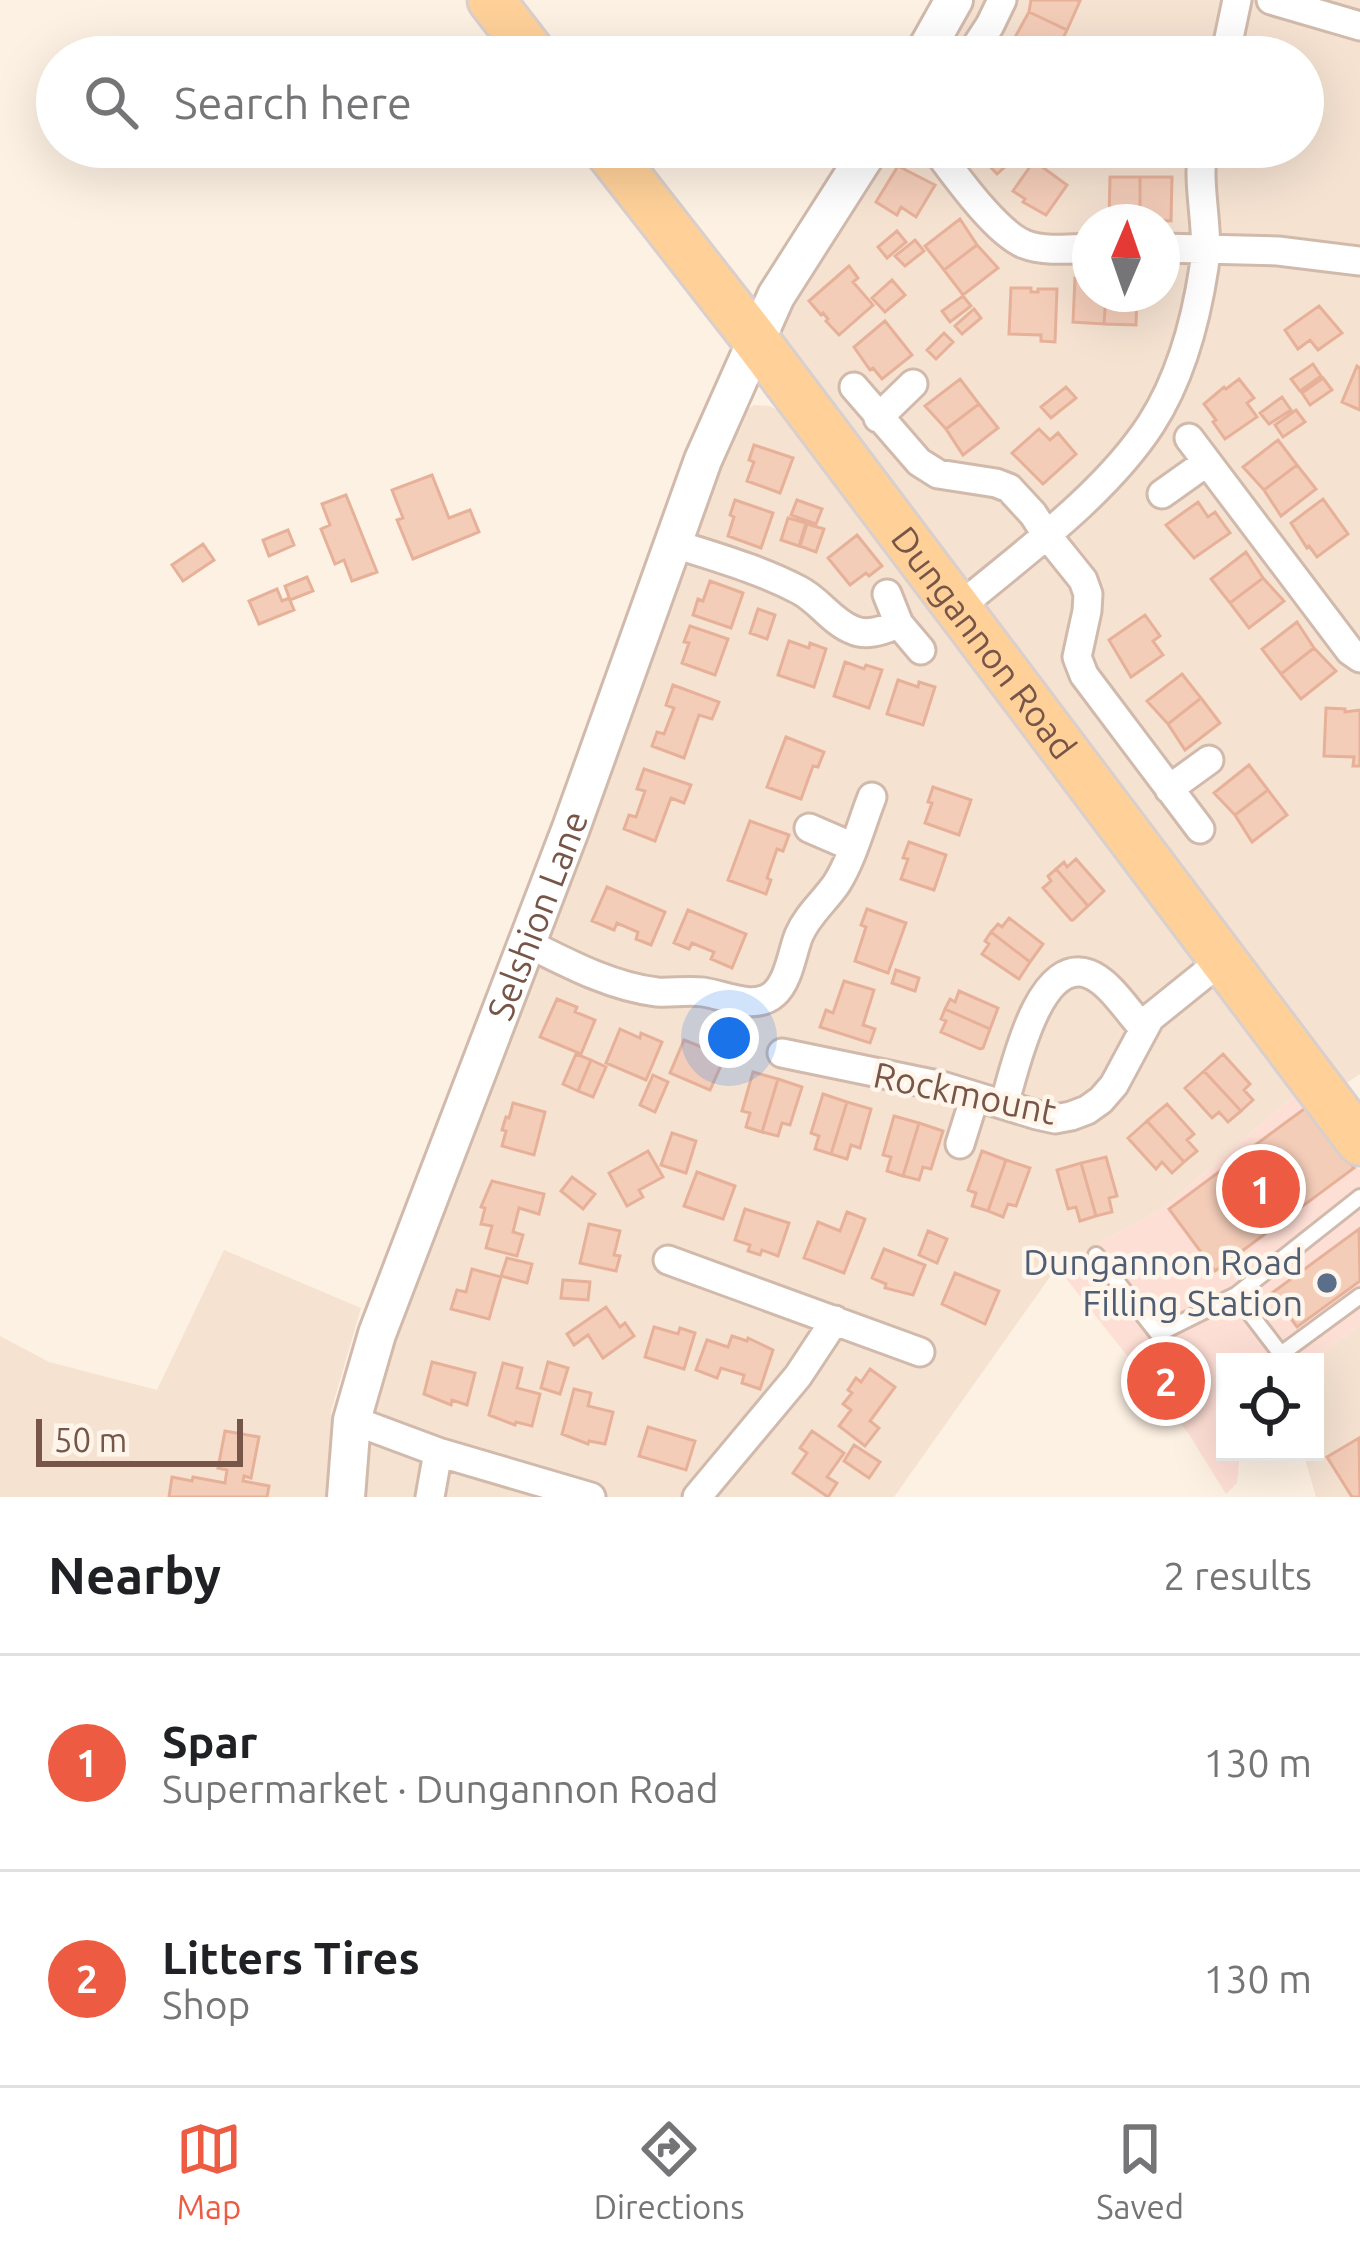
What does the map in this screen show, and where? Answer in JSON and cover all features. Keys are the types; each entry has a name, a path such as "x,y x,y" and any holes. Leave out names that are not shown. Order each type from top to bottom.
{"main road":[{"path":"491,0 519,36"},
{"name":"Dungannon Road","path":"621,168 1360,1142"}],"street":[{"path":"934,36 954,0"},
{"path":"983,36 1002,0"},
{"path":"1229,36 1237,0"},
{"path":"1270,0 1360,26"},
{"name":"Selshion Lane","path":"346,1497 352,1420 377,1334 527,943 703,460 776,296 858,168"},
{"path":"950,168 1007,233 1026,245 1072,248"},
{"path":"957,609 1072,512 1134,449 1154,420 1198,308 1206,250 1199,168"},
{"path":"1180,249 1278,251 1360,260"},
{"path":"878,418 913,384"},
{"path":"854,388 919,462 938,474 1009,488 1033,514 1083,580 1088,594 1077,657 1084,674 1200,829"},
{"path":"1189,438 1360,658"},
{"path":"1162,494 1207,462"},
{"path":"672,543 800,590 850,630 867,633 899,624"},
{"path":"887,594 899,624 921,650"},
{"path":"1169,789 1209,760"},
{"path":"527,943 604,978 641,989 699,992 744,1002 763,1000 776,993 810,914 835,887 872,797"},
{"path":"808,828 853,847"},
{"name":"Rockmount","path":"782,1053 942,1086 1055,1119 1087,1111 1114,1085 1150,1018 1222,960"},
{"path":"1004,1105 1035,1011 1048,986 1059,978 1071,972 1091,974 1143,1028"},
{"path":"961,1144 975,1096"},
{"path":"668,1259 920,1352"},
{"path":"697,1497 798,1376 835,1320"},
{"path":"352,1420 438,1452 591,1497"},
{"path":"430,1497 438,1452"}],"lane":[{"path":"1096,1255 1158,1334 1236,1294 1360,1197"},
{"path":"1236,1294 1281,1354 1360,1296"}],"shaded area":[{"path":"966,0 1360,0 1360,1074 1342,1086 856,451 775,328 868,168 1324,168 1324,36 946,36"},
{"path":"754,405 770,406 796,425 1294,1096 1163,1208 1057,1267 894,1497 356,1497 374,1387 736,416"},
{"path":"1294,1096 1360,1170 1360,1325 1322,1353 1216,1353 1216,1461 1239,1461 1237,1483 1226,1494 1188,1433 1057,1267 1163,1208"},
{"path":"224,1250 361,1308 331,1411 333,1497 0,1497 0,1336 49,1362 157,1390"},
{"path":"1360,1325 1360,1497 1316,1497 1306,1461 1324,1461 1322,1353"}],"building":[{"path":"1031,0 1080,1 1067,30 1029,12"},
{"path":"1029,12 1067,30 1064,36 1016,36"},
{"path":"897,168 935,185 916,217 901,207 897,215 876,202"},
{"path":"1029,168 1044,168 1067,185 1046,215 1013,191"},
{"path":"1110,177 1140,177 1140,204 1109,204"},
{"path":"1140,177 1172,177 1171,204 1140,204"},
{"path":"960,219 977,245 944,270 925,246"},
{"path":"897,231 906,242 887,258 878,247"},
{"path":"915,240 924,251 905,266 895,256"},
{"path":"977,245 998,268 963,295 944,270"},
{"path":"849,266 858,278 853,282 873,305 839,335 809,301"},
{"path":"892,280 905,295 885,312 872,298"},
{"path":"1011,288 1057,289 1055,342 1041,341 1041,335 1009,334"},
{"path":"963,296 971,306 950,322 942,311"},
{"path":"1319,306 1342,333 1318,350 1310,340 1298,349 1285,330"},
{"path":"974,309 981,318 962,334 955,326"},
{"path":"1073,312 1105,312 1104,324 1073,322"},
{"path":"1105,312 1136,312 1136,325 1104,324"},
{"path":"885,321 912,355 882,379 854,347"},
{"path":"944,333 953,342 936,359 927,350"},
{"path":"1313,364 1321,376 1300,391 1291,379"},
{"path":"1357,366 1360,368 1360,410 1342,402"},
{"path":"1323,378 1332,390 1310,405 1302,393"},
{"path":"960,379 979,404 946,429 925,406"},
{"path":"1239,379 1254,398 1247,403 1257,417 1225,439 1204,404"},
{"path":"1066,387 1076,398 1051,418 1041,407"},
{"path":"1282,397 1291,410 1269,424 1260,413"},
{"path":"979,404 998,428 963,455 946,429"},
{"path":"1296,410 1305,422 1283,437 1275,425"},
{"path":"1039,429 1050,440 1058,433 1076,454 1043,484 1012,453"},
{"path":"1278,440 1297,465 1264,490 1243,467"},
{"path":"754,445 793,458 780,493 747,481"},
{"path":"1297,465 1316,489 1281,516 1264,490"},
{"path":"432,475 449,518 470,510 479,532 413,559 397,520 403,518 392,490"},
{"path":"346,495 377,572 352,581 344,560 335,564 321,529 330,525 322,504"},
{"path":"1323,499 1348,534 1317,557 1291,523"},
{"path":"735,500 773,513 761,548 728,536"},
{"path":"797,500 822,509 816,524 791,515"},
{"path":"1198,502 1208,517 1215,512 1230,533 1194,558 1166,525"},
{"path":"788,518 806,523 799,546 781,540"},
{"path":"807,524 824,529 816,552 800,546"},
{"path":"288,530 294,545 269,556 263,540"},
{"path":"857,535 882,566 850,585 828,558"},
{"path":"203,544 214,560 183,581 172,565"},
{"path":"1246,552 1263,578 1230,603 1211,579"},
{"path":"307,577 313,591 290,600 285,586"},
{"path":"1263,578 1284,601 1249,628 1230,603"},
{"path":"710,581 743,593 731,628 693,615"},
{"path":"277,589 282,601 289,598 294,610 259,624 249,601"},
{"path":"758,609 775,615 767,639 750,633"},
{"path":"1145,615 1160,636 1153,641 1163,655 1131,677 1109,640"},
{"path":"1297,622 1314,648 1281,674 1262,649"},
{"path":"690,626 728,639 715,675 682,663"},
{"path":"789,641 826,649 814,687 778,675"},
{"path":"1314,648 1336,671 1301,699 1281,674"},
{"path":"845,662 882,670 869,708 834,696"},
{"path":"1182,674 1201,698 1168,724 1147,701"},
{"path":"898,680 935,687 923,725 887,714"},
{"path":"673,685 719,702 712,719 699,715 684,758 652,746 657,732 664,734 674,708 666,705"},
{"path":"1201,698 1220,723 1185,750 1168,724"},
{"path":"1326,708 1360,710 1360,766 1353,766 1354,757 1324,756"},
{"path":"786,737 824,752 818,767 813,766 801,799 767,787"},
{"path":"1249,765 1268,790 1235,815 1214,793"},
{"path":"644,769 691,785 684,803 671,798 655,841 624,829 629,815 636,817 645,791 637,789"},
{"path":"933,787 971,800 959,835 925,823"},
{"path":"1268,790 1287,815 1252,842 1235,815"},
{"path":"750,821 789,835 783,851 777,849 766,894 728,880"},
{"path":"909,842 946,855 934,890 901,879"},
{"path":"1076,859 1104,891 1088,906 1056,869"},
{"path":"1056,869 1088,906 1073,920 1043,888"},
{"path":"607,887 665,912 651,945 636,939 638,932 617,923 614,930 592,921"},
{"path":"867,909 906,923 888,973 855,961"},
{"path":"688,910 746,934 732,968 711,959 714,952 692,943 689,949 674,943"},
{"path":"1009,918 1043,944 1030,962 991,932"},
{"path":"991,932 1030,962 1019,979 982,954"},
{"path":"896,970 919,978 915,991 892,983"},
{"path":"844,981 874,990 863,1025 875,1029 870,1043 820,1027 826,1010 833,1013"},
{"path":"959,991 998,1008 990,1029 945,1009"},
{"path":"557,999 595,1020 581,1054 540,1037"},
{"path":"945,1009 990,1029 983,1048 941,1032"},
{"path":"620,1029 662,1042 646,1080 606,1063"},
{"path":"684,1040 727,1052 710,1090 670,1073"},
{"path":"576,1054 591,1060 578,1091 563,1084"},
{"path":"1223,1054 1250,1084 1244,1090 1253,1100 1241,1111 1204,1071"},
{"path":"591,1060 606,1067 593,1097 578,1091"},
{"path":"1204,1071 1241,1111 1228,1122 1219,1112 1212,1118 1185,1088"},
{"path":"753,1072 778,1079 762,1132 746,1127 750,1113 742,1111"},
{"path":"653,1075 668,1082 655,1112 640,1105"},
{"path":"778,1079 802,1087 790,1125 782,1123 778,1136 762,1132"},
{"path":"823,1094 847,1102 831,1154 815,1149 819,1136 811,1133"},
{"path":"847,1102 871,1109 860,1148 851,1145 847,1159 831,1154"},
{"path":"513,1103 545,1112 534,1155 502,1146 506,1131 502,1130"},
{"path":"1167,1104 1194,1134 1187,1140 1197,1151 1184,1162 1147,1121"},
{"path":"1308,1106 1354,1168 1215,1271 1169,1209"},
{"path":"894,1116 919,1123 903,1176 887,1171 891,1157 883,1155"},
{"path":"1147,1121 1184,1162 1172,1173 1162,1162 1156,1169 1128,1138"},
{"path":"919,1123 943,1131 931,1169 923,1167 919,1180 903,1176"},
{"path":"672,1133 696,1141 686,1173 661,1165"},
{"path":"648,1151 663,1177 639,1190 643,1197 627,1206 609,1173"},
{"path":"982,1151 1006,1160 988,1211 972,1206 976,1193 968,1190"},
{"path":"1106,1157 1117,1196 1109,1198 1112,1212 1096,1216 1081,1163"},
{"path":"1006,1160 1030,1168 1016,1206 1008,1204 1003,1217 988,1211"},
{"path":"1081,1163 1096,1216 1080,1221 1076,1207 1068,1209 1057,1170"},
{"path":"697,1172 735,1186 723,1219 684,1206"},
{"path":"572,1177 595,1194 583,1209 561,1191"},
{"path":"492,1181 544,1194 539,1214 519,1208 513,1232 523,1235 517,1256 486,1248 492,1226 481,1224 485,1208 481,1207"},
{"path":"745,1209 789,1223 778,1256 748,1251 750,1245 735,1240"},
{"path":"847,1212 865,1219 844,1273 804,1258 818,1222 840,1231"},
{"path":"589,1224 620,1231 616,1271 580,1263"},
{"path":"1359,1229 1360,1281 1297,1327 1272,1293"},
{"path":"928,1231 947,1239 937,1263 919,1255"},
{"path":"884,1249 925,1265 913,1295 885,1288 886,1284 872,1278"},
{"path":"507,1258 532,1264 527,1283 501,1276"},
{"path":"472,1269 501,1277 489,1319 451,1309 457,1290 466,1292"},
{"path":"955,1273 999,1291 985,1324 942,1304"},
{"path":"563,1280 590,1282 588,1300 561,1298"},
{"path":"606,1307 620,1327 625,1323 634,1336 603,1358 588,1335 574,1345 567,1334"},
{"path":"654,1327 695,1333 684,1369 645,1357"},
{"path":"732,1336 773,1350 760,1389 742,1383 744,1375 721,1368 717,1378 696,1370 707,1340 728,1347"},
{"path":"1170,1359 1187,1385 1163,1402 1145,1376"},
{"path":"432,1362 475,1373 467,1405 452,1400 451,1405 424,1394"},
{"path":"548,1362 568,1368 560,1394 541,1388"},
{"path":"503,1363 522,1368 517,1388 540,1394 532,1426 489,1415"},
{"path":"870,1369 895,1387 870,1421 879,1428 865,1446 839,1426 851,1410 843,1404 852,1393 848,1390"},
{"path":"574,1389 591,1393 588,1406 613,1412 605,1444 588,1444 562,1434"},
{"path":"648,1427 695,1441 686,1470 639,1456"},
{"path":"225,1431 259,1437 251,1478 244,1476 243,1481 269,1486 267,1497 169,1497 172,1477 225,1483 227,1470 218,1468"},
{"path":"812,1431 844,1453 827,1477 837,1483 828,1497 793,1473 807,1453 800,1448"},
{"path":"1359,1438 1360,1497 1352,1497 1327,1457"},
{"path":"854,1445 880,1462 869,1478 844,1461"}],"place":[{"name":"Spar","path":"1261,1189"},
{"name":"Dungannon Road Filling Station","path":"1327,1283"},
{"name":"Litters Tires","path":"1166,1381"}]}
